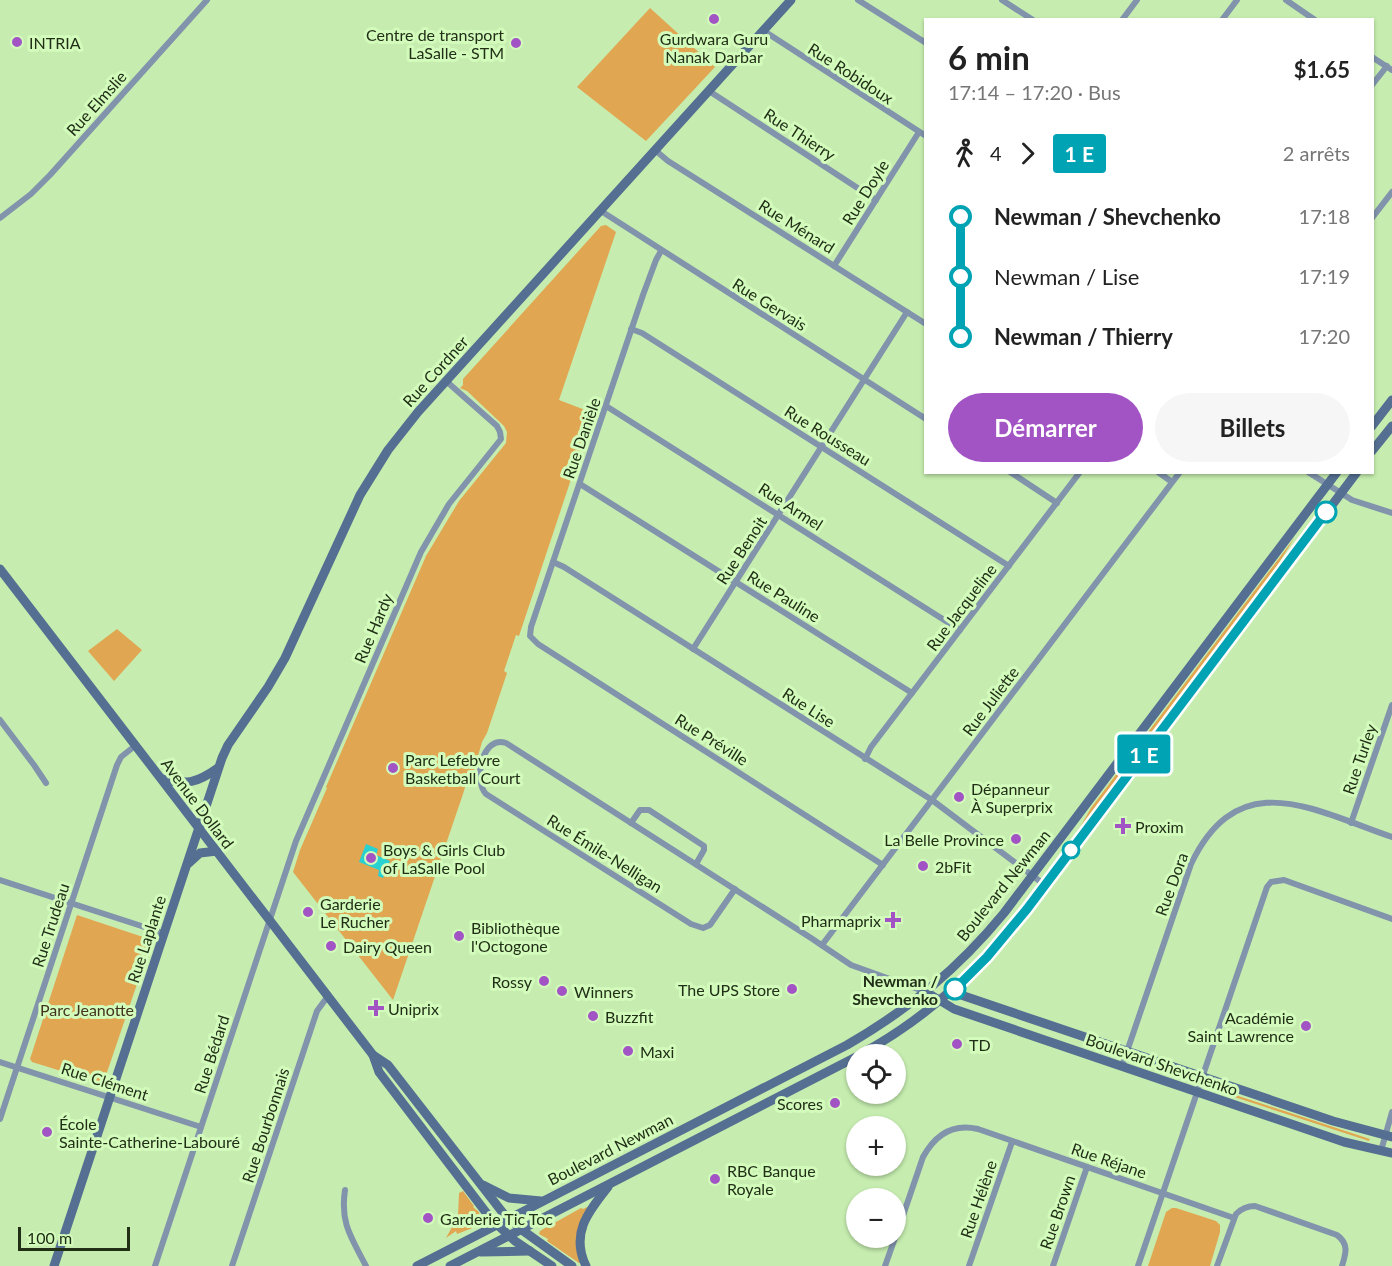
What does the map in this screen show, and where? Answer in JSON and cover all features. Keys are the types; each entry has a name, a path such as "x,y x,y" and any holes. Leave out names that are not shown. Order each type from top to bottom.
{"main road":[{"name":"Rue Cordner","path":"198,827 228,745 285,658 341,533 366,484 401,432 791,0"},
{"path":"1374,423 1392,400"},
{"path":"1374,448 1392,426"},
{"name":"Boulevard Newman","path":"417,1266 847,1044 892,1017 927,992 981,940 1336,474"},
{"name":"Boulevard Newman","path":"878,1044 904,1029 941,1001 1001,940 1355,474"},
{"name":"Avenue Dollard","path":"0,569 328,996 372,1055 379,1072 497,1224 552,1266"},
{"path":"162,780 190,782 204,778 218,768"},
{"name":"Rue Laplante","path":"54,1266 198,827"},
{"path":"185,867 200,853 217,851"},
{"path":"968,976 969,990 974,999"},
{"name":"Boulevard Shevchenko","path":"927,992 961,995 974,999 1333,1121 1388,1137"},
{"name":"Boulevard Shevchenko","path":"927,992 954,1009 1344,1142 1392,1153"},
{"name":"Avenue Dollard","path":"372,1055 388,1065 508,1219 572,1266"},
{"name":"Boulevard Newman","path":"450,1266 846,1062"},
{"path":"479,1182 509,1198 543,1201"},
{"path":"586,1266 581,1244 583,1223 587,1214 610,1185"},
{"path":"476,1253 530,1251"}],"street":[{"name":"Rue Elmslie","path":"0,218 34,192 207,0"},
{"path":"858,0 924,42"},
{"path":"1002,0 1030,18"},
{"path":"1124,18 1137,0"},
{"path":"1224,18 1237,0"},
{"path":"1286,0 1313,18"},
{"name":"Rue Robidoux","path":"764,31 924,135"},
{"path":"1374,58 1389,68 1374,83"},
{"name":"Rue Thierry","path":"709,91 876,200"},
{"name":"Rue Doyle","path":"834,266 919,132"},
{"name":"Rue Ménard","path":"655,150 668,161 924,323"},
{"path":"1374,215 1392,192"},
{"name":"Rue Gervais","path":"601,211 924,418"},
{"name":"Rue Danièle","path":"529,635 632,328 661,251"},
{"name":"Rue Benoit","path":"693,649 907,312"},
{"name":"Rue Rousseau","path":"632,328 1009,566"},
{"name":"Rue Hardy","path":"269,919 300,830 421,552 449,504 501,439 497,426 446,381"},
{"name":"Rue Armel","path":"606,406 960,630"},
{"path":"1013,474 1057,503"},
{"name":"Rue Jacqueline","path":"864,759 1079,474"},
{"path":"1161,474 1172,482"},
{"name":"Rue Juliette","path":"822,945 1178,474"},
{"path":"1311,474 1352,500 1392,513"},
{"name":"Rue Pauline","path":"580,484 912,693"},
{"name":"Rue Lise","path":"553,562 932,800 1045,885"},
{"name":"Rue Préville","path":"529,635 537,644 883,865"},
{"name":"Rue Turley","path":"1351,823 1392,705"},
{"path":"0,720 46,783"},
{"name":"Boulevard Shevchenko","path":"486,753 494,742 504,742 848,963 927,992"},
{"name":"Rue Trudeau","path":"0,1119 119,761 135,745"},
{"name":"Rue Émile-Nelligan","path":"486,753 480,779 481,787 486,794 691,924 700,928 710,926 735,889"},
{"name":"Rue Dora","path":"1122,1066 1191,864 1201,844 1225,818 1240,809 1257,804 1297,804 1392,837"},
{"path":"631,823 640,810 649,810 704,846 696,864"},
{"path":"0,880 163,933"},
{"path":"1138,1266 1267,887 1271,882 1284,880 1392,919"},
{"name":"Rue Bédard","path":"155,1266 269,919"},
{"name":"Rue Bourbonnais","path":"232,1266 317,1011 328,996"},
{"name":"Rue Clément","path":"0,1062 201,1127"},
{"path":"1381,1151 1388,1137 1392,1112"},
{"name":"Rue Réjane","path":"906,1206 923,1157 934,1139 946,1131 964,1127 978,1129 1234,1218"},
{"name":"Rue Hélène","path":"969,1266 1012,1142"},
{"name":"Rue Brown","path":"1053,1266 1087,1167"},
{"path":"345,1190 344,1221 366,1266"},
{"path":"1217,1266 1234,1218 1240,1209 1255,1206 1341,1238 1346,1253 1342,1266"},
{"name":"Rue Réjane","path":"885,1266 891,1248"}],"green space":[{"path":"650,8 715,67 646,141 577,87"},
{"path":"606,225 616,232 559,400 593,413 519,636 516,635 504,671 507,673 482,742 471,781 467,781 393,1000 293,872 326,787 426,556 459,501 506,443 507,432 504,426 467,391 460,388 463,385 463,379 601,226"},
{"path":"1295,537 1277,566 1075,836 1091,808"},
{"path":"117,629 142,650 114,681 88,651"},
{"name":"Parc Jeanotte","path":"77,915 152,940 103,1084 32,1062 30,1059"},
{"path":"1214,1088 1370,1139 1369,1141 1213,1090"},
{"path":"463,1191 479,1212 481,1221 475,1227 457,1234 456,1231 446,1238 458,1216 459,1193"},
{"path":"587,1207 581,1263 579,1263 539,1234 540,1231 581,1208"},
{"path":"1176,1208 1216,1221 1220,1225 1210,1266 1148,1266 1166,1212"}],"water":[{"name":"Boys & Girls Club of LaSalle Pool","path":"366,844 378,849 376,855 390,861 383,878 378,876 379,870 359,862"}],"bus line":[{"path":"955,989 987,957 1027,909 1326,512"}],"place":[{"name":"Gurdwara Guru Nanak Darbar","path":"714,19"},
{"name":"INTRIA","path":"17,42"},
{"name":"Centre de transport LaSalle - STM","path":"516,43"},
{"name":"Parc Lefebvre Basketball Court","path":"393,768"},
{"name":"Dépanneur À Superprix","path":"959,797"},
{"name":"Proxim","path":"1123,826"},
{"name":"La Belle Province","path":"1016,839"},
{"name":"Boys & Girls Club of LaSalle Pool","path":"371,858"},
{"name":"2bFit","path":"923,866"},
{"name":"Garderie Le Rucher","path":"308,912"},
{"name":"Pharmaprix","path":"893,920"},
{"name":"Bibliothèque l'Octogone","path":"459,936"},
{"name":"Dairy Queen","path":"331,946"},
{"name":"Rossy","path":"544,981"},
{"name":"The UPS Store","path":"792,989"},
{"name":"Newman / Shevchenko","path":"955,989"},
{"name":"Winners","path":"562,991"},
{"name":"Uniprix","path":"376,1008"},
{"name":"Buzzfit","path":"593,1016"},
{"name":"Académie Saint Lawrence","path":"1306,1026"},
{"name":"TD","path":"957,1044"},
{"name":"Maxi","path":"628,1051"},
{"name":"Scores","path":"835,1103"},
{"name":"École Sainte-Catherine-Labouré","path":"47,1132"},
{"name":"RBC Banque Royale","path":"715,1179"},
{"name":"Garderie Tic Toc","path":"428,1218"}]}
